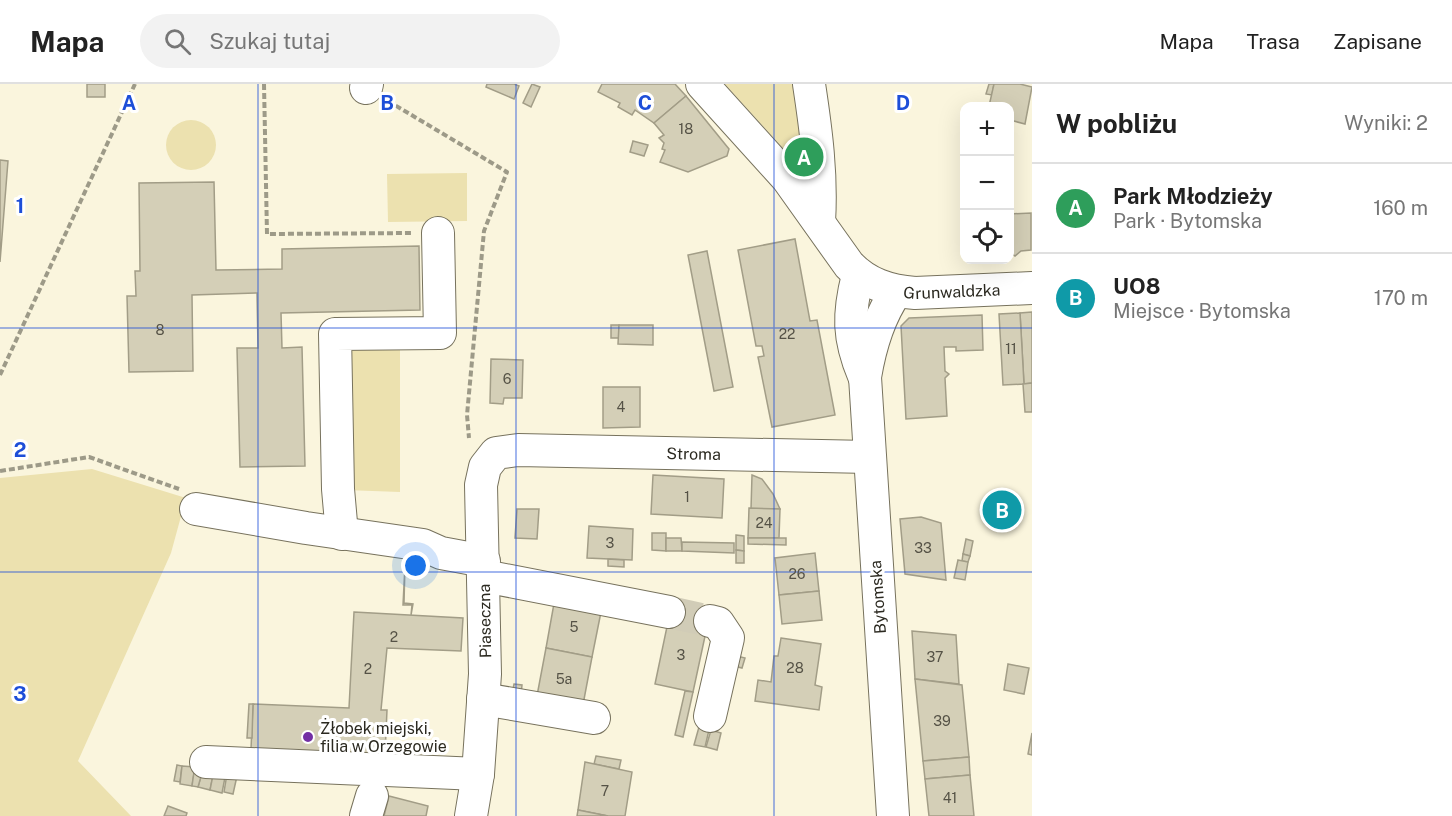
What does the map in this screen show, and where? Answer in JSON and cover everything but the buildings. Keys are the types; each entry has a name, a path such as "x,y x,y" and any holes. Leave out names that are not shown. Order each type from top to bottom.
{"street":[{"path":"702,84 787,178 849,265 875,283"},
{"path":"809,84 821,191 819,222"},
{"path":"342,534 338,489 335,334 440,333 438,233"},
{"name":"Grunwaldzka","path":"875,283 915,293 1032,288"},
{"name":"Bytomska","path":"875,283 881,316 865,377 893,816"},
{"name":"Stroma","path":"518,450 869,457"},
{"name":"Piaseczna","path":"471,816 478,774 485,674 481,485 484,467 496,453 518,450"},
{"path":"191,501 342,534 423,545 449,536 483,556 669,612"},
{"path":"710,621 718,623 728,638 710,716"},
{"path":"483,699 594,718"},
{"path":"206,762 478,774"}],"path":[{"path":"0,375 135,84"},
{"path":"264,84 267,234 438,233"},
{"path":"0,471 89,458 191,501"}],"shaded area":[{"path":"725,84 812,84 818,187"},
{"path":"191,120 200,122 211,131 216,145 214,154 205,165 191,170 182,168 171,159 166,145 168,136 177,125"},
{"path":"467,173 467,221 388,222 387,174"},
{"path":"400,341 400,492 345,490 348,352 359,343"},
{"path":"92,469 186,498 171,553 78,761 131,816 0,816 0,478"}],"tunnel":[{"path":"669,612 710,621"}],"place":[{"name":"Park Młodzieży","path":"804,157"},
{"name":"UO8","path":"1002,510"},
{"name":"Żłobek miejski, filia w Orzegowie","path":"308,737"}]}
